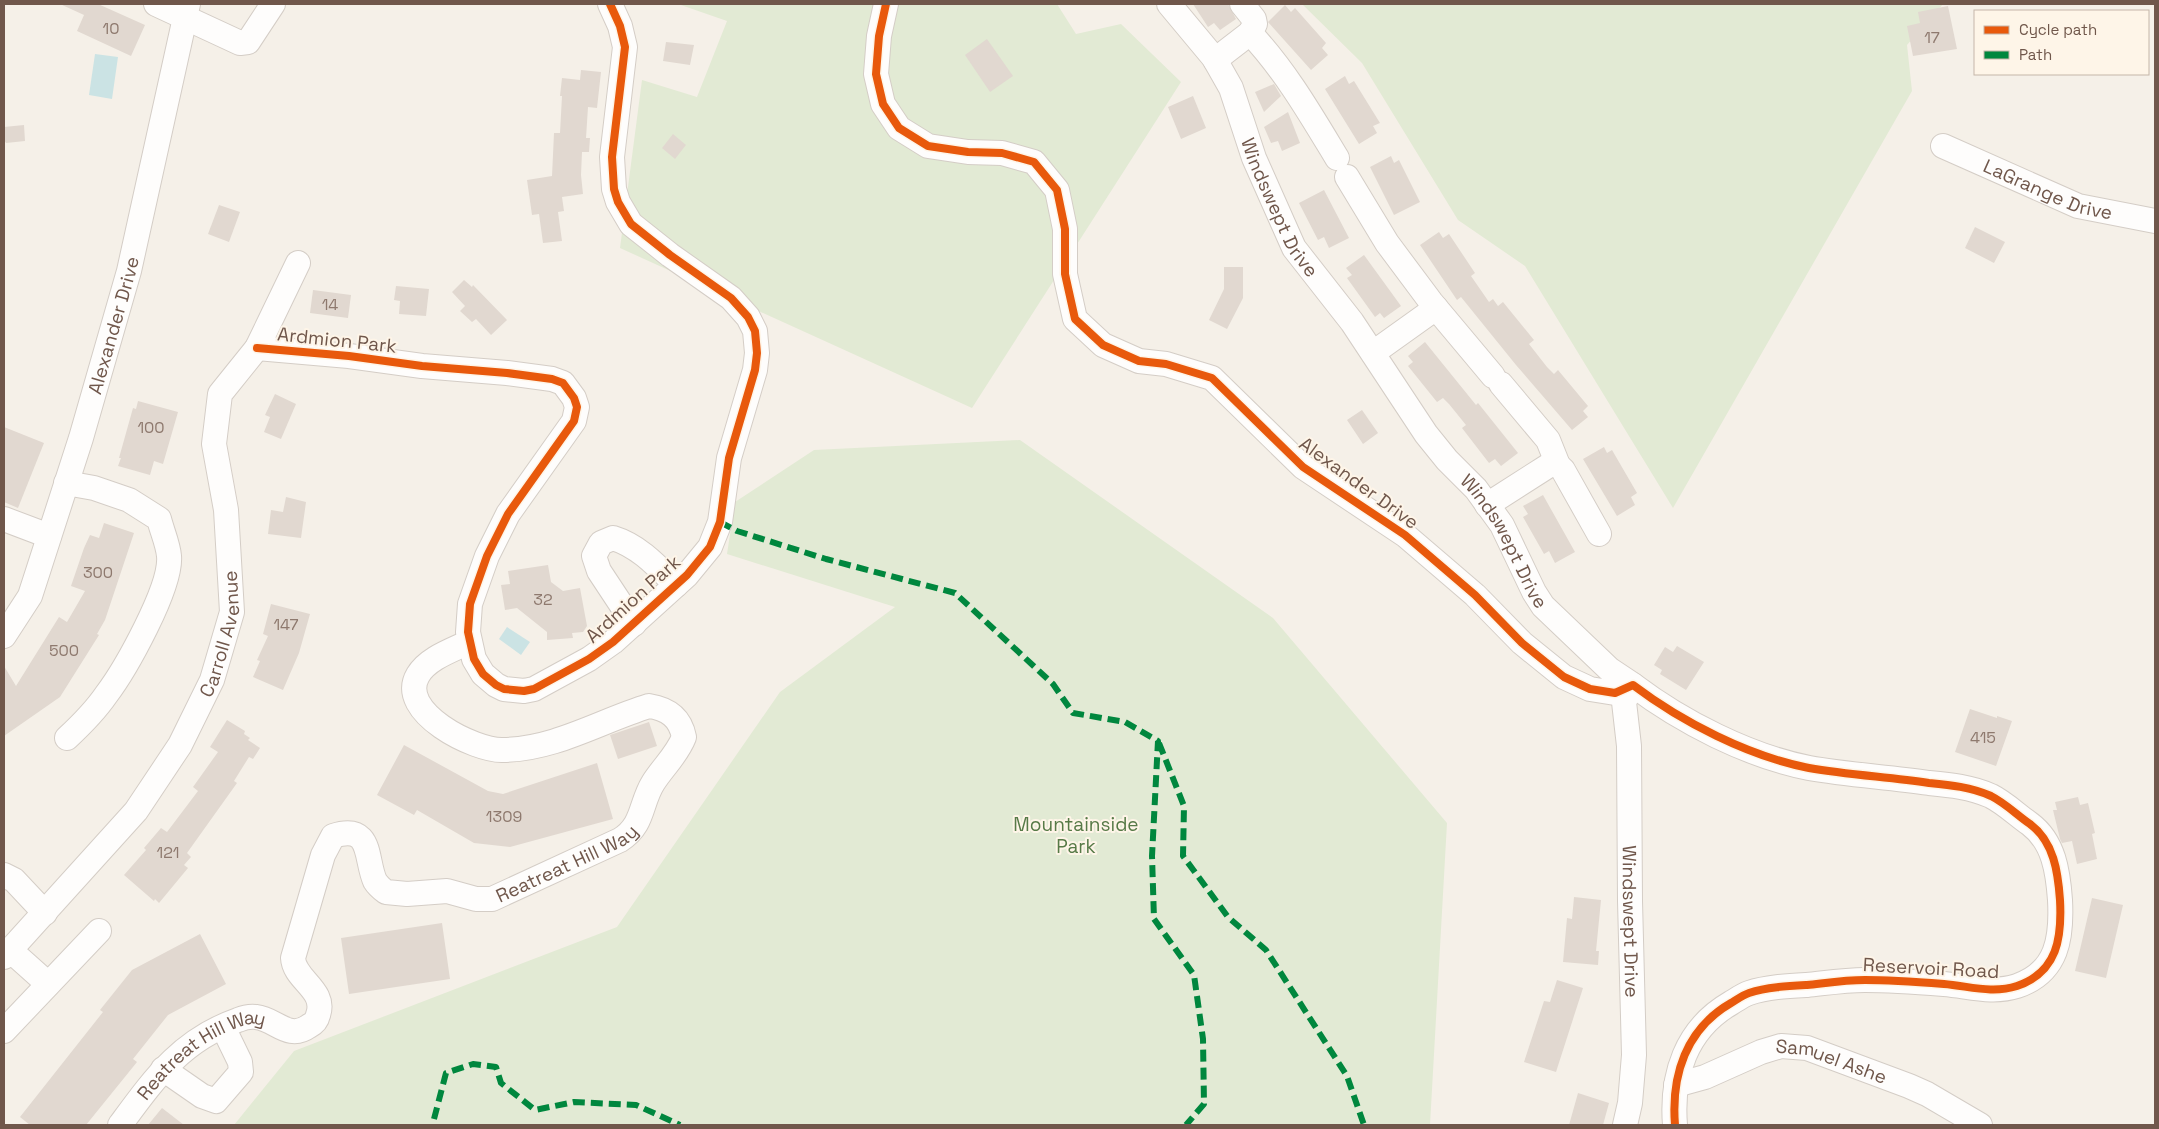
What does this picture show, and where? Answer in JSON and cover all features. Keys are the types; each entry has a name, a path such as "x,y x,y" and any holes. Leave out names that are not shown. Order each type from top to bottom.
{"street":[{"path":"156,4 186,10 240,43 248,42 273,4"},
{"name":"Ardmion Park","path":"257,348 349,356 422,366 552,379 570,390 576,406 574,421 508,514 487,556 470,604 468,617 469,642 477,664 489,680 504,689 524,691 545,684 589,659 634,624 687,575 710,547 720,522 729,458 755,370 757,353 755,331 748,317 731,298 670,255 631,224 618,202 614,189 612,157 625,47 620,26 610,4"},
{"name":"Alexander Drive","path":"886,4 879,36 876,74 883,104 899,128 928,146 968,152 1002,153 1034,162 1057,190 1065,230 1064,274 1075,319 1104,345 1139,361 1166,364 1212,378 1303,467 1405,535 1475,595 1522,643 1564,677 1590,689 1615,693 1633,685"},
{"name":"Windswept Drive","path":"1169,4 1215,60 1231,88 1254,158 1294,248 1373,353 1426,434 1447,460 1476,489 1502,525 1534,592 1543,606 1609,669 1633,685 1624,702 1629,746 1634,1055 1630,1102 1625,1125"},
{"path":"1215,60 1250,33 1255,24 1242,4"},
{"name":"Alexander Drive","path":"4,636 30,596 66,483 128,271 186,10"},
{"path":"1250,33 1266,50 1302,100 1384,237 1436,308 1548,440 1558,465 1563,470 1599,534"},
{"name":"LaGrange Drive","path":"1943,146 2078,206 2155,220"},
{"name":"Carroll Avenue","path":"7,954 136,811 180,745 212,680 232,612 226,510 214,444 220,394 257,348 298,263"},
{"path":"1373,353 1436,308"},
{"path":"1487,505 1548,466 1552,464 1558,465"},
{"path":"66,483 94,488 130,500 159,519 170,557 162,594 132,654 107,694 89,718 67,738"},
{"path":"4,519 49,536"},
{"path":"634,624 599,571 594,556 602,543 614,538 626,542 648,557 676,585"},
{"name":"Reatreat Hill Way","path":"120,1125 175,1056 223,1027 238,1020 257,1016 286,1031 304,1030 313,1024 318,1016 318,1000 311,987 295,969 293,958 323,855 334,836 350,834 361,839 367,845 375,881 386,892 407,894 447,891 482,900 508,893 620,840 633,830 643,812 648,791 680,747 684,737 678,720 661,707 649,706 550,744 501,750 477,745 434,723 420,704 414,686 418,675 426,666 469,642"},
{"name":"Reservoir Road","path":"1633,685 1656,703 1730,742 1805,767 1843,774 1969,788 1993,797 2034,827 2052,851 2058,878 2061,927 2058,946 2047,964 2034,977 2018,986 1996,990 1946,984 1862,980 1775,988 1748,993 1709,1017 1697,1030 1688,1046 1676,1085 1675,1125"},
{"path":"4,875 14,880 45,913"},
{"path":"4,1031 100,931"},
{"path":"7,954 48,984"},
{"path":"163,1069 202,1096 216,1101 241,1072 240,1062 223,1027"},
{"name":"Samuel Ashe","path":"1676,1085 1705,1077 1761,1052 1781,1046 1807,1048 1927,1094 1980,1125"}],"green space":[{"path":"678,4 1057,4 1076,34 1121,24 1181,82 972,408 620,248 642,80 697,97 727,21"},
{"path":"1302,4 1943,4 1907,45 1912,91 1673,508 1525,266 1458,220 1362,63"},
{"name":"Mountainside Park","path":"1020,440 1273,618 1447,823 1430,1125 234,1125 294,1051 617,927 780,692 895,607 727,554 735,502 814,450"}],"water":[{"path":"95,54 118,57 112,99 89,95"},
{"path":"507,627 530,642 521,655 499,639"}],"building":[{"path":"60,4 98,4 145,25 131,56 77,31 84,15"},
{"path":"1193,4 1228,4 1236,19 1220,30 1214,23 1208,27"},
{"path":"1285,5 1291,12 1295,8 1326,43 1322,48 1328,55 1311,70 1268,22"},
{"path":"1948,6 1957,49 1913,56 1907,26 1920,23 1918,12"},
{"path":"987,39 1013,76 990,92 965,55"},
{"path":"666,42 694,45 690,65 663,61"},
{"path":"581,70 601,72 597,108 588,107 586,138 590,138 589,152 582,152 581,175 583,194 562,197 564,211 558,212 562,241 543,243 539,214 532,215 527,180 552,176 554,133 560,133 562,78 580,80"},
{"path":"1345,76 1349,84 1354,81 1380,123 1373,126 1377,133 1359,144 1325,89"},
{"path":"1274,84 1281,96 1264,112 1255,92"},
{"path":"1193,96 1206,128 1181,139 1168,107"},
{"path":"1288,112 1300,143 1282,151 1278,141 1271,143 1264,127"},
{"path":"24,125 25,141 6,143 4,140 4,127"},
{"path":"673,134 686,145 675,159 662,148"},
{"path":"1391,156 1394,163 1399,160 1420,202 1394,215 1370,167"},
{"path":"1324,190 1349,238 1329,248 1324,237 1318,240 1299,203"},
{"path":"219,205 240,212 229,242 208,234"},
{"path":"1975,227 2005,242 1994,263 1965,248"},
{"path":"1439,232 1443,238 1449,234 1475,273 1471,276 1489,302 1493,299 1498,306 1503,302 1534,340 1529,344 1547,367 1554,374 1558,370 1588,406 1583,411 1588,417 1572,430 1461,297 1457,300 1420,245"},
{"path":"1364,255 1401,306 1384,318 1380,313 1375,317 1347,278 1352,275 1346,268"},
{"path":"1224,267 1243,267 1243,298 1227,329 1209,320 1224,289"},
{"path":"464,280 472,287 473,285 507,320 491,335 476,319 472,322 460,311 465,306 452,292"},
{"path":"396,286 429,289 426,316 399,314 400,301 394,300"},
{"path":"313,290 351,295 348,318 310,313"},
{"path":"1425,342 1518,453 1501,466 1495,459 1489,463 1462,428 1466,425 1449,404 1443,398 1437,402 1408,366 1413,362 1408,356"},
{"path":"275,394 296,404 281,439 264,432 270,417 265,415"},
{"path":"138,401 178,412 163,464 154,461 150,475 118,466 133,408 136,409"},
{"path":"1362,410 1378,433 1363,444 1347,420"},
{"path":"4,427 44,443 18,508 4,502"},
{"path":"1604,447 1607,453 1612,450 1637,493 1631,497 1635,505 1617,516 1583,459"},
{"path":"1543,495 1575,552 1555,563 1549,551 1544,554 1523,517 1528,514 1523,506"},
{"path":"286,497 306,502 301,538 268,534 271,510 283,512"},
{"path":"104,523 134,533 105,620 97,634 99,635 60,697 4,736 4,666 16,686 59,617 67,622 85,591 71,586 84,548 90,535 99,538"},
{"path":"548,565 551,582 563,591 580,588 587,626 583,632 572,633 573,638 547,640 547,632 517,608 505,610 501,585 510,584 508,571"},
{"path":"271,604 310,614 299,653 283,690 253,677 260,661 257,660 268,636 263,634"},
{"path":"1677,646 1704,662 1686,690 1660,674 1662,670 1654,665 1665,647 1673,652"},
{"path":"1970,709 2012,721 1996,766 1955,752"},
{"path":"227,720 245,731 244,734 250,738 248,740 260,748 253,759 249,757 234,781 237,783 187,853 191,857 184,865 188,868 159,903 155,899 154,901 124,875 146,850 144,848 161,828 167,832 198,791 193,787 218,752 210,747"},
{"path":"649,722 657,746 618,759 610,735"},
{"path":"404,745 488,791 503,794 597,763 613,819 510,847 474,843 417,810 414,815 377,795"},
{"path":"2078,797 2080,805 2088,803 2095,833 2092,834 2097,859 2077,864 2072,841 2062,843 2060,839 2053,810 2057,810 2055,802"},
{"path":"1574,897 1601,900 1596,951 1599,951 1598,965 1563,962 1567,918 1572,919"},
{"path":"2092,898 2123,905 2106,978 2075,971"},
{"path":"442,923 450,979 349,994 341,938"},
{"path":"200,934 226,984 168,1015 133,1059 137,1062 86,1125 30,1125 20,1117 103,1012 100,1010 132,970"},
{"path":"1557,980 1583,988 1556,1072 1524,1062 1544,1001 1550,1002"},
{"path":"1578,1093 1609,1103 1603,1125 1569,1125"},
{"path":"162,1108 184,1125 148,1125"}],"marked path":[{"path":"720,522 737,531 826,559 955,593 1053,684 1073,713 1125,722 1158,741 1152,856 1154,919 1194,975 1203,1039 1204,1104 1186,1125"},
{"path":"1159,743 1184,806 1183,856 1228,917 1266,950 1347,1076 1364,1125"},
{"path":"434,1119 446,1073 473,1064 496,1067 501,1083 535,1110 574,1102 636,1105 680,1125"}],"cycle path":[{"path":"257,348 349,356 422,366 552,379 563,383 574,398 577,407 574,421 508,514 487,556 470,604 468,632 474,659 483,674 496,685 504,689 524,691 534,689 589,659 613,642 687,575 710,547 720,522 729,458 755,370 757,353 755,331 748,317 731,298 670,255 631,224 618,202 614,189 612,157 625,47 620,26 610,4"},
{"path":"886,4 879,36 876,74 883,104 899,128 928,146 968,152 1002,153 1034,162 1057,190 1065,229 1065,274 1075,319 1103,345 1139,361 1166,364 1212,378 1303,467 1405,535 1475,595 1522,643 1564,677 1590,689 1615,693 1633,685 1673,712 1717,736 1786,763 1809,768 1968,788 1983,793 1996,799 2030,824 2045,840 2056,868 2059,889 2060,927 2055,952 2041,972 2031,980 2017,986 1999,989 1885,980 1858,980 1778,987 1747,994 1716,1014 1692,1040 1679,1071 1674,1106 1675,1125"}]}
